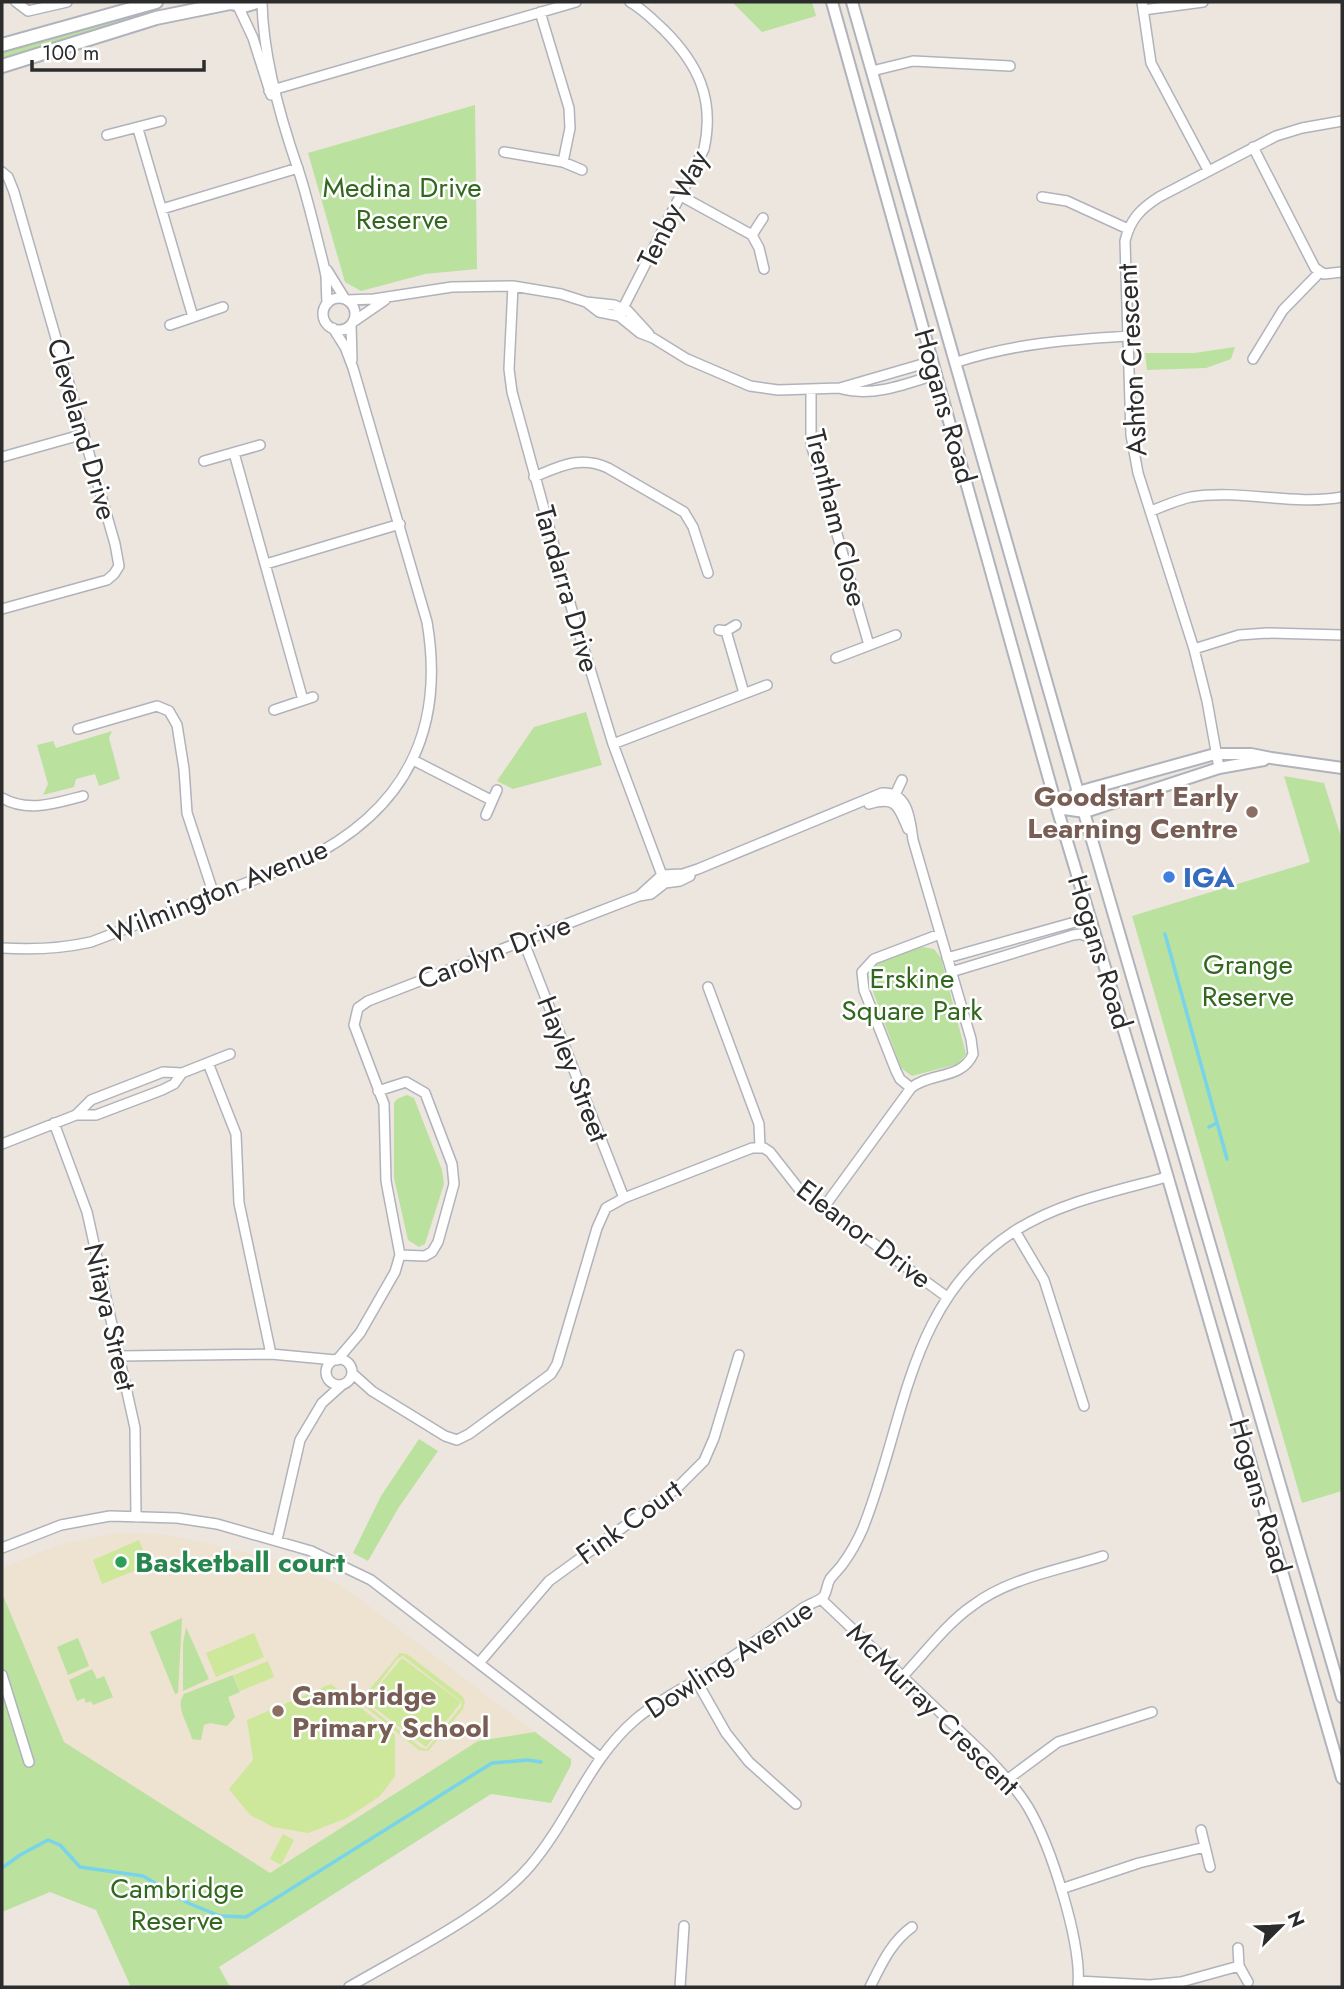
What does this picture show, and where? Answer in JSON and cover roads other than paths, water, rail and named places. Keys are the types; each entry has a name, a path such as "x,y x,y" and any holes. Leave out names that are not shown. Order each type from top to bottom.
{"main road":[{"path":"2,45 156,2"},
{"path":"2,66 156,18 232,4 250,5 259,2"}],"street":[{"path":"16,2 28,11 67,2"},
{"path":"259,2 273,90"},
{"path":"273,90 576,2"},
{"name":"Tenby Way","path":"621,312 704,149 708,119 698,73 682,48 646,13 630,2"},
{"name":"Hogans Road","path":"832,2 1056,808 1088,908 1342,1778"},
{"name":"Hogans Road","path":"852,2 1078,792 1342,1697"},
{"path":"1203,2 1143,6 1151,63 1208,170"},
{"path":"232,4 256,49 273,90 298,168 326,276 327,304 324,318 332,328 341,330 389,297"},
{"path":"540,12 569,108 569,135 563,162"},
{"path":"256,49 266,46"},
{"path":"872,71 913,61 1010,66"},
{"path":"107,135 161,121"},
{"name":"Ashton Crescent","path":"1219,768 1194,649 1138,473 1131,435 1125,242 1135,215 1144,206 1208,170 1276,136 1342,121"},
{"path":"138,129 193,317"},
{"path":"1253,147 1310,260 1320,272 1330,275 1342,272"},
{"path":"504,152 563,162 582,170"},
{"path":"162,209 298,168"},
{"name":"Cleveland Drive","path":"2,172 8,177 14,192 118,555 118,569 107,580 2,609"},
{"path":"681,196 752,235 759,248 764,269"},
{"path":"1042,197 1067,201 1128,229"},
{"path":"752,235 763,218"},
{"path":"323,262 355,310 352,323"},
{"path":"1253,359 1283,310 1320,272"},
{"path":"327,304 335,298 389,297 452,287 513,286 561,294 586,302 599,312 621,312 640,333 687,359 750,386 778,390 840,388 886,377 933,361 957,362"},
{"name":"Tandarra Drive","path":"513,286 510,343 512,392 534,477 613,744 664,879"},
{"path":"170,325 223,307"},
{"name":"Wilmington Avenue","path":"352,323 353,368"},
{"name":"Wilmington Avenue","path":"2,948 44,950 91,942 279,872 329,849 372,817 390,797 413,760 430,706 432,653 427,622 353,368 345,347 332,328"},
{"path":"840,388 858,393 890,388 937,374 957,362 1005,348 1041,342 1128,336"},
{"name":"Trentham Close","path":"811,390 811,444 869,645"},
{"path":"2,457 84,434"},
{"path":"204,461 260,445"},
{"path":"234,453 308,699 274,710"},
{"path":"534,477 579,461 597,463 608,468 684,513 694,527 708,573"},
{"path":"1151,511 1192,497 1324,500 1342,497"},
{"path":"266,564 400,524"},
{"path":"736,625 723,630 744,693"},
{"name":"Trentham Close","path":"836,658 896,635"},
{"path":"1194,649 1239,635 1342,635"},
{"path":"613,744 767,685"},
{"path":"78,729 157,706 169,711 177,725 181,743 187,813 214,895"},
{"path":"1056,808 1078,792 1215,754 1251,754 1342,768"},
{"path":"1056,808 1084,812 1219,768 1271,758"},
{"path":"413,760 491,800"},
{"path":"1163,768 1168,784"},
{"path":"824,1207 911,1088 919,1082 963,1068 972,1054 971,1038 913,840 907,807 894,798 902,779"},
{"path":"486,815 497,790"},
{"name":"Carolyn Drive","path":"379,1091 356,1031 355,1015 358,1008 368,1001 639,896 651,894 664,879 680,881 698,869 882,793 894,798"},
{"path":"2,798 11,804 42,807 83,796"},
{"path":"947,958 1074,922 1088,908"},
{"path":"911,1088 900,1079 896,1071 864,990 862,972 874,959 940,934"},
{"path":"951,972 1073,935 1096,939"},
{"name":"Hayley Street","path":"523,940 624,1198"},
{"path":"119,1356 271,1353 346,1362 351,1371 372,1391 445,1436 457,1440 469,1434 551,1374 557,1364 601,1216 612,1203 743,1150 760,1147 759,1124 708,987"},
{"path":"76,1115 91,1100 163,1072 182,1073 230,1054"},
{"path":"208,1063 236,1134 239,1203 271,1353"},
{"path":"2,1144 76,1115 96,1115 162,1090 174,1084 182,1073"},
{"path":"322,1403 329,1364 336,1360 360,1333 395,1272 400,1255 386,1181 386,1118 379,1091 406,1082 425,1093 452,1164 454,1184 436,1247 425,1256 400,1255"},
{"name":"Nitaya Street","path":"54,1123 84,1201 135,1428 136,1517"},
{"name":"Eleanor Drive","path":"760,1147 770,1152 799,1189 947,1297"},
{"name":"Dowling Avenue","path":"349,1987 464,1919 511,1884 529,1867 557,1831 584,1780 600,1757 636,1719 821,1598 831,1577 844,1563 861,1531 882,1473 920,1346 947,1297 969,1269 990,1249 1041,1217 1075,1203 1189,1171"},
{"path":"1185,1237 1206,1228"},
{"path":"1015,1231 1044,1280 1084,1406"},
{"path":"277,1540 300,1440 322,1403 344,1384 351,1371 360,1333"},
{"path":"307,1356 333,1384 372,1391"},
{"name":"Fink Court","path":"479,1663 530,1600 550,1581 677,1488 704,1461 714,1438 739,1356"},
{"path":"2,1548 71,1523 110,1516 191,1520 277,1540 311,1551 371,1580 600,1757"},
{"path":"904,1675 972,1605 1007,1587 1103,1556"},
{"name":"McMurray Crescent","path":"821,1598 904,1675 1008,1779 1039,1827 1060,1889 1077,1953 1078,1984"},
{"path":"2,1675 29,1762"},
{"path":"696,1680 726,1733 749,1762 796,1804"},
{"path":"1008,1779 1058,1742 1152,1712"},
{"path":"1329,1733 1342,1730"},
{"path":"1200,1830 1210,1867"},
{"path":"1060,1889 1139,1863 1205,1847"},
{"path":"680,1987 684,1926"},
{"path":"870,1987 884,1958 900,1935 912,1927"},
{"path":"1238,1948 1240,1966 1248,1983"},
{"path":"1078,1984 1181,1982 1240,1966"}],"waterway":[{"path":"1165,934 1227,1159"},
{"path":"1209,1127 1217,1123"},
{"path":"2,1868 48,1840 60,1845 80,1867 143,1876 188,1903 220,1916 246,1917 492,1763 528,1760 541,1762"}],"place":[{"name":"Goodstart Early Learning Centre","path":"1252,812"},
{"name":"IGA","path":"1169,877"},
{"name":"Basketball court","path":"121,1562"},
{"name":"Cambridge Primary School","path":"278,1711"}],"park label":[{"name":"Medina Drive Reserve","path":"402,203"},
{"name":"Grange Reserve","path":"1248,980"},
{"name":"Erskine Square Park","path":"912,994"},
{"name":"Cambridge Reserve","path":"177,1904"}]}
